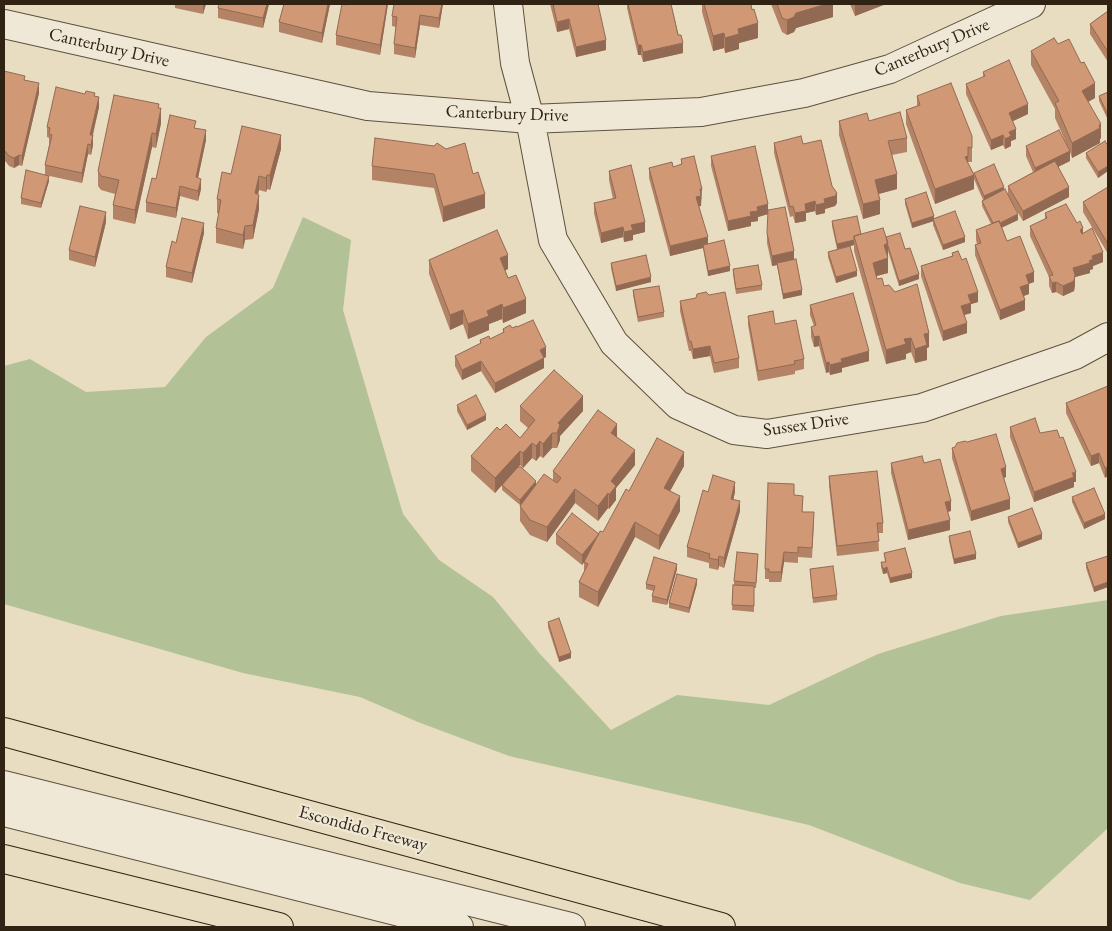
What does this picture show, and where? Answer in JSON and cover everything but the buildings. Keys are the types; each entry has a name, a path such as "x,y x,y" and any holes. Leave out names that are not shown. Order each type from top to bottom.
{"highway":[{"name":"Escondido Freeway","path":"4,732 721,927"},
{"path":"4,859 279,927"}],"street":[{"name":"Sussex Drive","path":"508,4 515,63 530,119 553,240 614,343 678,405 734,430 767,434 922,408 1075,355 1108,337"},
{"name":"Canterbury Drive","path":"4,24 368,106 530,119 701,112 804,93 890,69 1031,4"},
{"path":"4,785 571,927"},
{"path":"4,812 459,927"}],"green space":[{"path":"303,217 351,240 343,310 403,514 439,560 493,597 540,654 611,730 677,695 769,705 878,654 1001,616 1108,600 1108,828 1030,900 960,883 809,825 509,756 418,722 360,697 243,673 4,604 4,366 30,359 86,392 165,387 206,337 273,288"}]}
